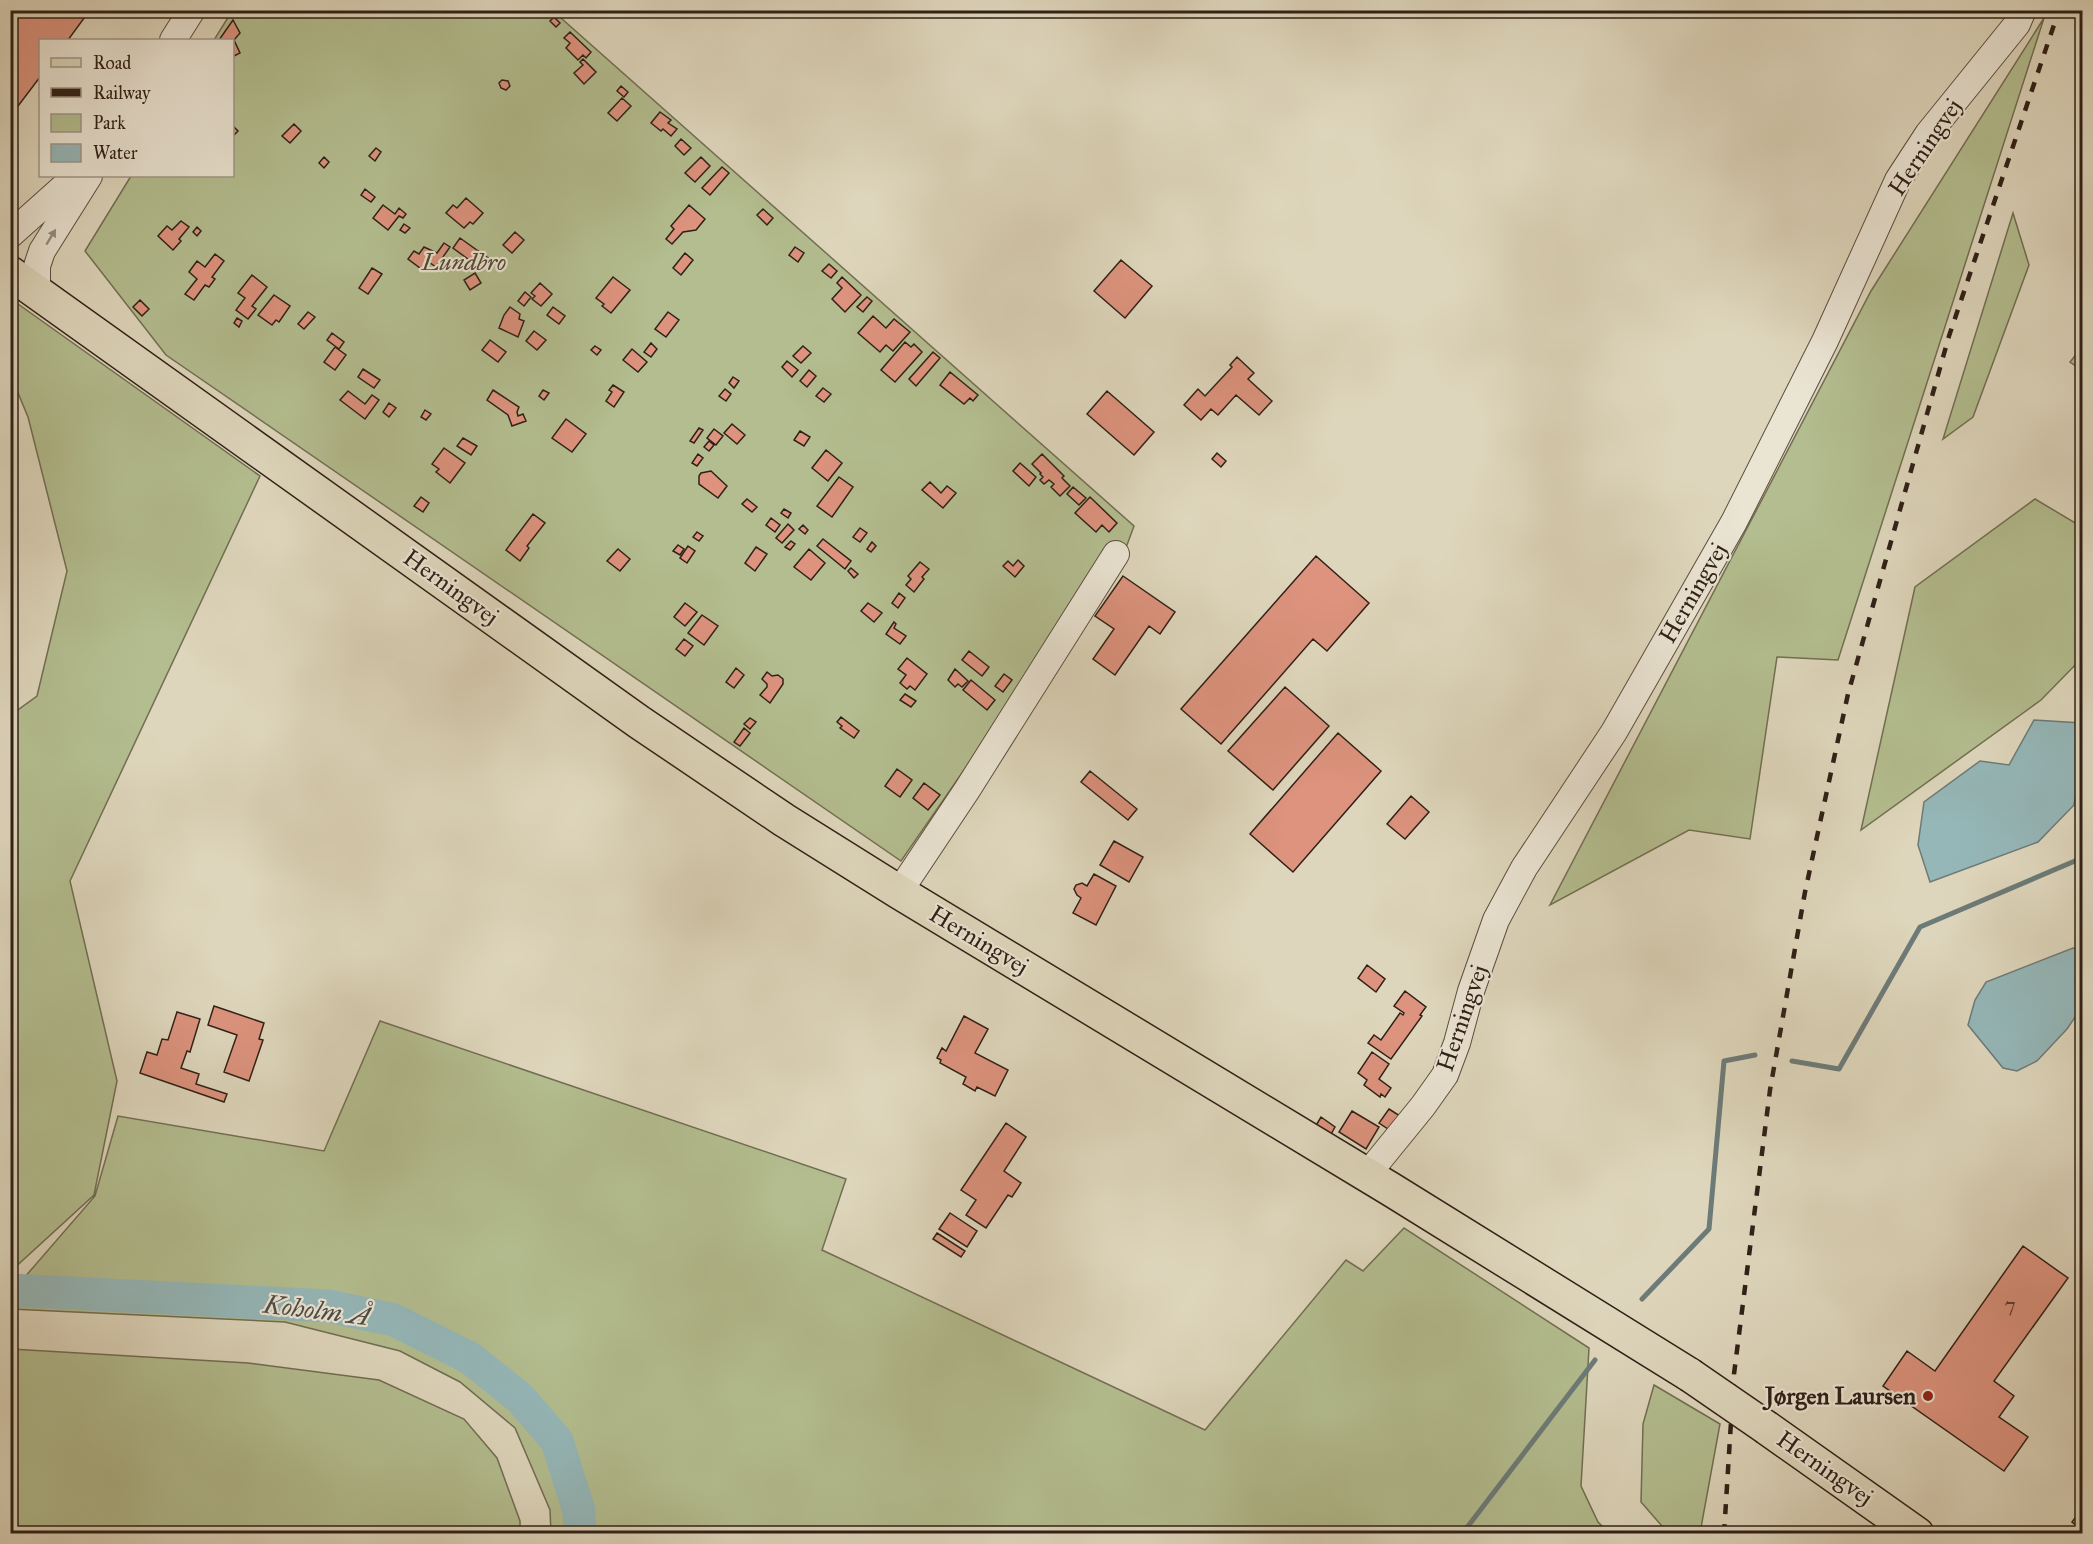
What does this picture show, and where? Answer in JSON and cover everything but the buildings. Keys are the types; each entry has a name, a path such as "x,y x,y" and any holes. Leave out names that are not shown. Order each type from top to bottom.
{"main road":[{"name":"Herningvej","path":"10,273 639,722 784,820 1690,1375 1917,1533"}],"street":[{"path":"174,39 192,10"},
{"name":"Herningvej","path":"1366,1176 1445,1075 1496,920 1524,868 1614,732 1734,522 1825,341 1898,180 1928,134 2017,24 2023,10"},
{"path":"10,235 75,177"},
{"path":"37,291 37,266 42,251 88,177"},
{"path":"899,892 967,790 1116,554"}],"green space":[{"name":"Lundbro","path":"232,11 553,11 1134,526 1127,545 1014,698 901,861 166,355 85,251 130,177 234,177 234,39 215,39"},
{"path":"2044,18 1838,660 1777,657 1750,839 1689,830 1550,905 1871,291"},
{"path":"2013,213 2029,265 1973,417 1943,439"},
{"path":"11,299 260,476 70,881 117,1081 94,1195 11,1271 11,715 37,696 67,571 28,417 11,376"},
{"path":"2082,347 2082,370 2070,362"},
{"path":"2035,499 2082,527 2082,658 2041,700 1861,830 1915,587"},
{"path":"380,1021 846,1179 822,1250 1205,1430 1346,1260 1363,1271 1404,1228 1589,1348 1581,1486 1598,1522 1609,1533 551,1533 550,1510 515,1428 460,1382 400,1351 285,1322 11,1309 11,1293 95,1196 118,1116 324,1151"},
{"path":"11,1349 248,1363 379,1380 464,1419 497,1458 520,1521 520,1533 11,1533"},
{"path":"1654,1385 1720,1424 1700,1533 1668,1533 1641,1502 1643,1424"}],"water":[{"path":"2034,720 2082,723 2082,758 2074,805 2038,842 1930,882 1918,845 1924,802 1980,761 2009,765"},
{"path":"2073,948 2082,950 2082,1007 2067,1029 2037,1061 2017,1071 2003,1068 1968,1025 1975,1000 1986,982"}],"waterway":[{"path":"1792,1061 1839,1069 1920,927 2082,858"},
{"path":"1642,1299 1709,1229 1724,1061 1755,1055"},
{"name":"Koholm Å","path":"10,1290 328,1306 394,1320 470,1358 520,1398 557,1441 579,1511 580,1534"},
{"path":"1462,1534 1595,1360"}],"railway":[{"path":"1724,1534 1734,1374 1770,1090 1805,892 1848,694 1949,336 2059,10"}],"place":[{"name":"Jørgen Laursen","path":"1928,1396"}]}
